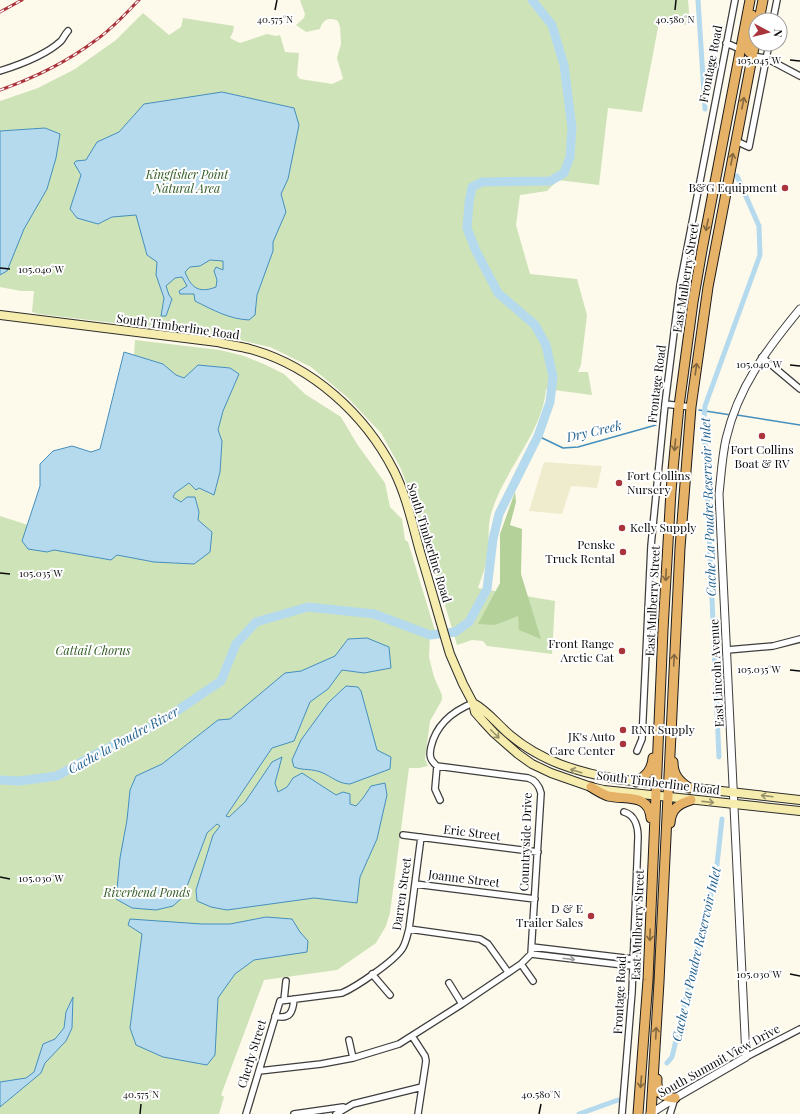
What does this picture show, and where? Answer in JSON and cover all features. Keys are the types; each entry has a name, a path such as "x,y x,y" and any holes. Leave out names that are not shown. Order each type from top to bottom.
{"highway":[{"name":"East Mulberry Street","path":"638,1114 648,988 662,653 671,491 679,406 693,302 702,250 740,49 751,0"},
{"path":"710,210 725,155 741,74 752,56 750,55 748,48 751,0"},
{"path":"761,12 763,0"},
{"name":"East Mulberry Street","path":"651,1114 656,1049 682,518 691,407 708,288 753,52"},
{"path":"636,782 648,772 653,761 658,670 662,653"},
{"path":"673,678 675,704 673,767 678,780 689,788"},
{"path":"590,787 607,795 642,801 649,808 651,817 649,874 651,908"},
{"path":"662,928 666,911 670,820 675,807 690,800"},
{"path":"656,1049 658,1065 658,1090 662,1095 675,1098"}],"main road":[{"name":"South Timberline Road","path":"0,315 217,342 250,350 284,362 309,376 336,396 357,417 380,447 394,472 405,501 450,654 473,703 475,712 494,733 532,764 551,773 590,787 690,800 800,811"},
{"name":"South Timberline Road","path":"473,703 482,707 516,739 544,757 567,767 589,774 668,786 800,800"}],"street":[{"name":"Frontage Road","path":"637,751 641,745 642,739 651,548 665,404 680,285 734,0"},
{"path":"775,12 777,0"},
{"path":"0,71 25,62 46,51 61,41 68,30"},
{"path":"726,43 740,49"},
{"path":"736,141 749,147 767,52"},
{"path":"752,56 766,58 800,76"},
{"name":"East Lincoln Avenue","path":"746,1057 719,494 726,438 747,382 762,357 800,309"},
{"path":"762,357 800,390"},
{"path":"665,404 691,407"},
{"path":"727,650 773,646 800,638"},
{"path":"440,800 435,790 437,766 432,762 430,756 433,741 436,734 448,718 462,707 473,703"},
{"name":"Countryside Drive","path":"437,766 528,778 534,781 540,788 538,852 531,954"},
{"name":"Frontage Road","path":"622,1114 633,959 638,831 634,820 628,813 624,812"},
{"name":"Eric Street","path":"403,835 538,852"},
{"name":"Darren Street","path":"282,1001 342,993 372,974 401,950 409,929 421,838"},
{"name":"Joanne Street","path":"415,884 534,899"},
{"path":"409,929 480,939 488,944 508,972"},
{"path":"532,947 633,959"},
{"path":"259,1071 320,1064 353,1058 393,1046 412,1036 462,1004 521,964 531,954 632,966"},
{"path":"521,964 533,981"},
{"path":"372,974 390,996"},
{"name":"Cherly Street","path":"246,1114 275,1016 282,1001 286,981"},
{"path":"449,983 462,1004"},
{"path":"275,1016 285,1017 291,1013 294,1006 294,999"},
{"name":"South Summit View Drive","path":"651,1114 675,1098 746,1057 800,1029"},
{"path":"412,1036 425,1056 426,1061 418,1114"},
{"path":"349,1040 353,1058"},
{"path":"294,1114 338,1108 422,1087"},
{"path":"670,1114 675,1098"},
{"path":"336,1114 353,1104"}],"shaded area":[{"path":"544,462 602,466 597,488 571,486 562,514 529,511"}],"green space":[{"name":"Kingfisher Point Natural Area","path":"300,0 688,0 690,25 659,22 642,112 608,108 599,185 558,180 547,191 520,195 516,225 530,274 577,279 587,315 581,365 578,372 588,372 592,395 546,389 538,421 504,482 491,514 487,559 478,588 555,601 552,654 487,646 483,641 472,640 457,645 415,507 401,469 381,433 347,397 311,367 270,347 221,336 39,314 32,312 34,291 21,291 0,287 0,101 38,88 75,69 116,40 143,13 169,35 181,27 183,18 234,26 230,38 240,43 267,34 276,36 280,35 285,52 299,53 297,75 300,79 332,84 343,79 337,58 341,44 340,27 338,21 329,19 323,23 320,29 306,32 296,25 304,18 305,14"},
{"name":"Riverbend Ponds","path":"135,340 220,350 244,356 284,374 305,394 341,417 357,444 385,483 390,507 402,519 405,540 408,542 436,634 430,635 429,657 434,677 442,695 442,700 430,721 425,759 428,766 409,768 390,913 386,926 376,943 337,970 264,980 221,1095 224,1097 219,1114 0,1114 0,516 28,525 22,541 47,552 54,550 117,555 154,562 194,564 212,532 198,520 199,512 195,497 181,502 173,498 175,493 189,483 196,490 198,488 214,495 220,472 222,441 218,430 223,411 239,374 184,378 176,375 163,364 134,355"},
{"path":"515,492 516,502 510,525 522,529 521,574 541,639 519,630 518,616 495,625 478,624 500,583 500,534"}],"water":[{"path":"222,92 294,108 299,125 288,179 281,194 286,212 273,242 273,251 257,295 255,315 249,320 235,318 215,311 195,301 194,294 180,294 179,291 187,286 182,277 175,278 166,286 172,299 166,316 161,316 164,298 156,275 157,262 147,255 136,215 112,217 98,224 77,218 70,209 81,175 74,163 76,161 86,160 97,142 119,132 144,104","holes":["210,260 223,261 223,270 216,267 214,271 217,280 216,287 210,289 204,290 196,288 190,282 185,272 190,267 200,266"]},
{"path":"45,128 60,134 56,158 47,189 24,229 7,271 0,275 0,131"},
{"path":"124,352 163,364 176,375 184,378 198,365 230,368 239,374 223,411 218,430 222,441 220,472 214,495 199,488 196,490 189,483 175,493 173,497 181,502 187,497 195,497 199,512 198,520 212,532 210,552 194,564 154,562 117,555 111,560 54,550 47,552 28,549 22,541 40,486 40,464 53,451 72,446 91,452 100,449"},
{"path":"367,638 389,647 391,668 364,673 342,670 328,689 310,702 294,741 272,748 226,816 229,817 245,802 272,762 282,757 275,783 278,792 287,787 293,778 302,773 336,795 343,792 350,794 350,804 356,806 371,786 385,783 387,795 377,839 360,877 357,903 314,898 227,910 211,907 197,901 196,890 213,835 220,826 217,824 207,833 183,897 173,906 156,910 132,908 116,899 120,858 127,820 130,790 136,776 162,764 218,720 230,719 285,673 301,671 335,656 348,639"},
{"path":"346,686 358,687 361,691 377,750 391,757 390,769 350,784 339,782 319,771 294,767 292,760 301,740 328,703"},
{"path":"266,917 292,919 308,941 307,952 254,960 235,974 218,998 215,1055 207,1065 163,1057 136,1045 130,1028 142,934 128,925 130,919 202,924 230,924"},
{"path":"73,997 72,1028 66,1041 45,1063 41,1073 0,1107 0,1082 26,1078 34,1072 43,1044 55,1039 64,1028 66,1012"}],"waterway":[{"name":"Cache la Poudre River","path":"0,780 19,781 57,776 92,756 159,723 221,681 236,644 256,622 308,607 374,614 430,635 455,632 469,622 487,589 493,539 499,514 538,436 550,402 553,377 546,345 535,325 498,293 476,251 467,228 472,187 482,182 550,181 564,173 570,157 572,128 564,65 552,25 532,0"},
{"name":"Cache La Poudre Reservoir Inlet","path":"698,0 705,109"},
{"name":"Cache La Poudre Reservoir Inlet","path":"719,757 704,418 705,406 760,255 759,226 737,176"},
{"name":"Dry Creek","path":"699,410 731,415"},
{"name":"Dry Creek","path":"737,415 800,425"},
{"name":"Dry Creek","path":"538,436 563,448 578,447 656,425"},
{"name":"Cache La Poudre Reservoir Inlet","path":"667,1063 672,1057 716,874 722,819"},
{"name":"Cache La Poudre Reservoir Inlet","path":"579,1114 618,1100"}],"railway":[{"path":"0,12 22,0"},
{"path":"0,90 38,75 85,48 108,31 139,0"}],"place":[{"name":"B&G Equipment","path":"785,188"},
{"name":"Fort Collins Boat & RV","path":"762,436"},
{"name":"Fort Collins Nursery","path":"619,483"},
{"name":"Kelly Supply","path":"622,528"},
{"name":"Penske Truck Rental","path":"623,552"},
{"name":"Front Range Arctic Cat","path":"622,651"},
{"name":"RNR Supply","path":"623,730"},
{"name":"JK's Auto Care Center","path":"623,744"},
{"name":"D & E Trailer Sales","path":"591,916"}],"park label":[{"name":"Cattail Chorus","path":"93,651"}]}
